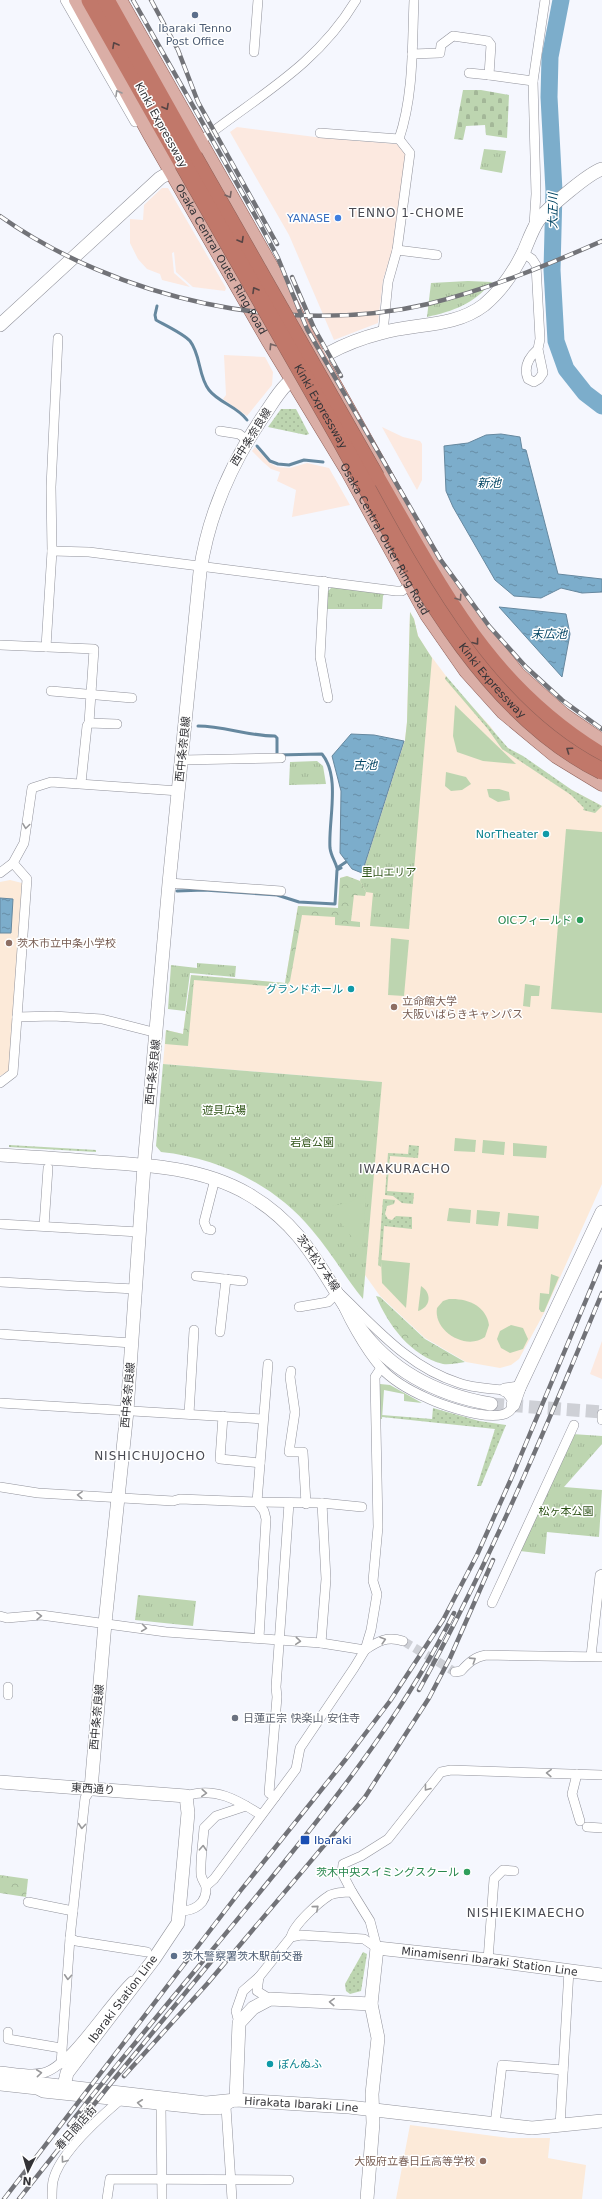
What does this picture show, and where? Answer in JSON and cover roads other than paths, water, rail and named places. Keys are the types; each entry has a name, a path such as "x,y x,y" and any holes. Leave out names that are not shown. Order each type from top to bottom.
{"highway":[{"name":"Kinki Expressway","path":"90,0 403,552 444,620 478,666 502,694 546,734 602,771"},
{"name":"Kinki Expressway","path":"106,0 455,613 493,665 533,706 578,741 602,742"}],"main road":[{"name":"Osaka Central Outer Ring Road","path":"76,0 172,171 376,522 427,615 466,671 502,712 540,744 582,773 602,784"},
{"path":"120,0 216,172 280,282 320,359 429,553 480,628 518,674 564,715 602,742"},
{"path":"427,615 429,634 482,703 506,728 541,757 602,795"}],"street":[{"path":"0,325 160,178 172,171 150,149 65,0"},
{"path":"125,0 203,138 216,172"},
{"path":"254,52 258,0"},
{"path":"203,138 290,76 335,31 356,0"},
{"path":"399,139 405,112 412,54 414,0"},
{"path":"536,225 533,81 545,0"},
{"path":"412,54 440,53 441,46 453,36 488,41 491,45 489,76"},
{"path":"469,74 533,81"},
{"path":"320,133 399,139 410,153 397,250 388,282 383,332"},
{"path":"536,225 585,179 602,169"},
{"name":"西中条奈良線","path":"91,1788 105,1623 127,1411 144,1166 157,1033 169,883 201,567 206,539 219,498 233,466 247,440 281,391 293,379 320,359 351,342 383,332 446,322 474,311 496,294 510,276 536,225"},
{"path":"397,250 438,255"},
{"path":"523,253 532,259 536,265 540,339 538,349"},
{"path":"280,282 284,329 368,478 376,522"},
{"path":"46,647 52,551 51,487 58,338"},
{"path":"220,431 239,434 247,440"},
{"path":"52,551 89,552 396,591 402,591 410,585"},
{"path":"324,581 320,657 328,698"},
{"path":"0,645 94,649 89,722 87,726 81,783"},
{"path":"51,690 132,698"},
{"path":"89,722 117,724"},
{"path":"182,760 281,758"},
{"path":"0,873 13,863 24,843 32,788 51,782 179,791"},
{"path":"0,1083 13,1073 27,879 13,863"},
{"path":"169,883 281,891"},
{"path":"17,1017 53,1016 102,1019 157,1033"},
{"name":"茨木松ケ本線","path":"0,1155 189,1171 215,1179 253,1197 286,1222 305,1242 358,1325 373,1344 408,1373 445,1392 491,1404"},
{"path":"44,1226 48,1168"},
{"path":"211,1230 207,1229 204,1222 215,1179"},
{"path":"338,1292 344,1311 381,1368 412,1390 429,1399 476,1414 500,1416 510,1412 519,1388 602,1212"},
{"path":"0,1224 139,1232"},
{"path":"196,1276 243,1282"},
{"path":"220,1332 226,1279"},
{"path":"0,1282 135,1289"},
{"path":"299,1307 328,1302 338,1292"},
{"path":"338,1292 391,1343 422,1367 460,1384 505,1390 519,1388"},
{"path":"189,1414 194,1330"},
{"path":"0,1334 132,1342"},
{"path":"259,1638 266,1519 264,1511 257,1502 268,1364"},
{"path":"206,1886 214,1878 296,1769 300,1748 365,1650 371,1630 377,1594 373,1581 378,1527 374,1377 381,1368"},
{"path":"291,1371 290,1377 295,1412 289,1452 303,1452 306,1504"},
{"path":"505,1390 510,1396 513,1405"},
{"path":"0,1403 263,1419"},
{"path":"602,1414 602,1420"},
{"path":"222,1416 220,1459 260,1463"},
{"path":"492,1602 574,1425"},
{"path":"0,1487 38,1493 173,1501 180,1499 306,1504 322,1503 362,1507"},
{"path":"275,1797 269,1793 288,1503"},
{"path":"321,1643 326,1579 322,1503"},
{"path":"591,1656 600,1575 602,1574"},
{"path":"0,1616 6,1618 41,1615 166,1632 321,1643 365,1650 381,1640 390,1638 403,1641"},
{"path":"455,1672 461,1671 468,1662 478,1656 602,1657"},
{"path":"367,2199 378,2038 371,2004 377,1948 370,1921 342,1873 343,1864 361,1856 388,1839 441,1772 451,1770 602,1775"},
{"path":"577,1774 572,1794 584,1824 602,1828"},
{"name":"東西通り","path":"0,1782 186,1796"},
{"path":"61,2064 70,1938 85,1798 91,1788"},
{"path":"186,1796 197,1792 223,1795 234,1798 261,1815"},
{"name":"Ibaraki Station Line","path":"64,2086 67,2073 151,1956 178,1923 188,1813 186,1796"},
{"path":"180,1911 191,1911 197,1908 205,1898 206,1886 201,1876 204,1828 216,1816 246,1806"},
{"path":"488,1960 494,1879 503,1870 514,1870"},
{"path":"232,2199 230,2178 231,2103 239,2023 236,2011 238,2002 243,1992 259,1978 291,1937 292,1931 302,1920 330,1896 341,1892 352,1892"},
{"path":"28,1902 73,1911"},
{"path":"291,1937 315,1935 364,1939 377,1948"},
{"path":"0,2071 43,2073 52,2070 61,2064 151,1956 76,1941 70,1938"},
{"name":"Minamisenri Ibaraki Station Line","path":"377,1948 488,1960 602,1975"},
{"path":"560,2126 569,1970"},
{"path":"259,1978 258,1991 270,1999"},
{"path":"239,2023 253,2008 270,1999 371,2004"},
{"path":"8,2032 8,2039 61,2048"},
{"path":"495,2124 502,2065 563,2070"},
{"name":"Hirakata Ibaraki Line","path":"0,2079 206,2103 349,2107 532,2128 602,2121"},
{"path":"0,2086 160,2106 206,2110 219,2110 231,2103"},
{"name":"春日商店街","path":"52,2199 53,2180 60,2164 84,2134 119,2101"},
{"path":"160,2106 162,2199"},
{"path":"107,2199 110,2179 161,2180 230,2178 289,2180"}],"water":[{"name":"新池","path":"501,434 520,437 522,449 526,450 558,574 602,579 602,592 582,593 561,588 541,598 514,596 495,580 453,507 446,491 444,446 468,443 486,435"},
{"name":"末広池","path":"499,607 566,614 570,634 562,677"},
{"name":"古池","path":"351,734 374,735 404,741 362,873 352,869 340,853 341,791 332,756"},
{"path":"0,898 13,899 11,933 0,933"}],"waterway":[{"name":"大正川","path":"561,0 550,57 549,97 554,191 552,270 556,341 566,369 585,393 602,406"},
{"path":"157,306 155,315 156,320 183,335 194,347 205,384 209,390 218,398 238,411 247,420"},
{"path":"257,446 270,461 278,464 289,465 304,460 323,462"},
{"path":"198,726 208,726 265,736 275,736 277,738 277,755 322,754 328,764 331,775 332,800 330,848 337,868 346,862"},
{"path":"177,891 204,890 277,895 299,902 335,904 337,870 341,868"}],"tunnel":[{"path":"491,1404 602,1412"},
{"path":"403,1641 455,1672"}],"railway":[{"path":"133,0 278,258 307,329 440,559 489,626 526,667 562,700 602,729"},
{"path":"151,0 178,50 198,102 277,244"},
{"path":"0,216 46,245 97,269 150,289 205,304 262,313 319,316 374,313 428,304 451,298 516,276 602,241"},
{"path":"292,277 314,328 341,376"},
{"path":"4,2199 241,1890 346,1759 390,1701 443,1620 477,1555 511,1479 602,1262"},
{"path":"419,1690 470,1593 493,1544 560,1394 602,1293"},
{"path":"124,2076 207,1984 365,1797 429,1698 450,1658 493,1560"},
{"path":"69,2125 329,1806 375,1744 417,1680 454,1613"},
{"path":"19,2199 111,2083 219,1952"}],"place":[{"name":"Ibaraki Tenno Post Office","path":"195,15"},
{"name":"YANASE","path":"338,218"},
{"name":"NorTheater","path":"546,834"},
{"name":"OICフィールド","path":"580,920"},
{"name":"茨木市立中条小学校","path":"9,943"},
{"name":"グランドホール","path":"351,989"},
{"name":"立命館大学 大阪いばらきキャンパス","path":"394,1007"},
{"name":"日蓮正宗 快楽山 安住寺","path":"235,1718"},
{"name":"Ibaraki","path":"305,1840"},
{"name":"茨木中央スイミングスクール","path":"467,1872"},
{"name":"茨木警察署茨木駅前交番","path":"174,1956"},
{"name":"ぽんぬふ","path":"270,2064"},
{"name":"大阪府立春日丘高等学校","path":"483,2161"}],"district":[{"name":"TENNO 1-CHOME","path":"407,213"},
{"name":"IWAKURACHO","path":"405,1169"},
{"name":"NISHICHUJOCHO","path":"150,1456"},
{"name":"NISHIEKIMAECHO","path":"526,1913"}],"park label":[{"name":"里山エリア","path":"389,872"},
{"name":"遊具広場","path":"224,1110"},
{"name":"岩倉公園","path":"312,1142"},
{"name":"松ヶ本公園","path":"566,1511"}]}
